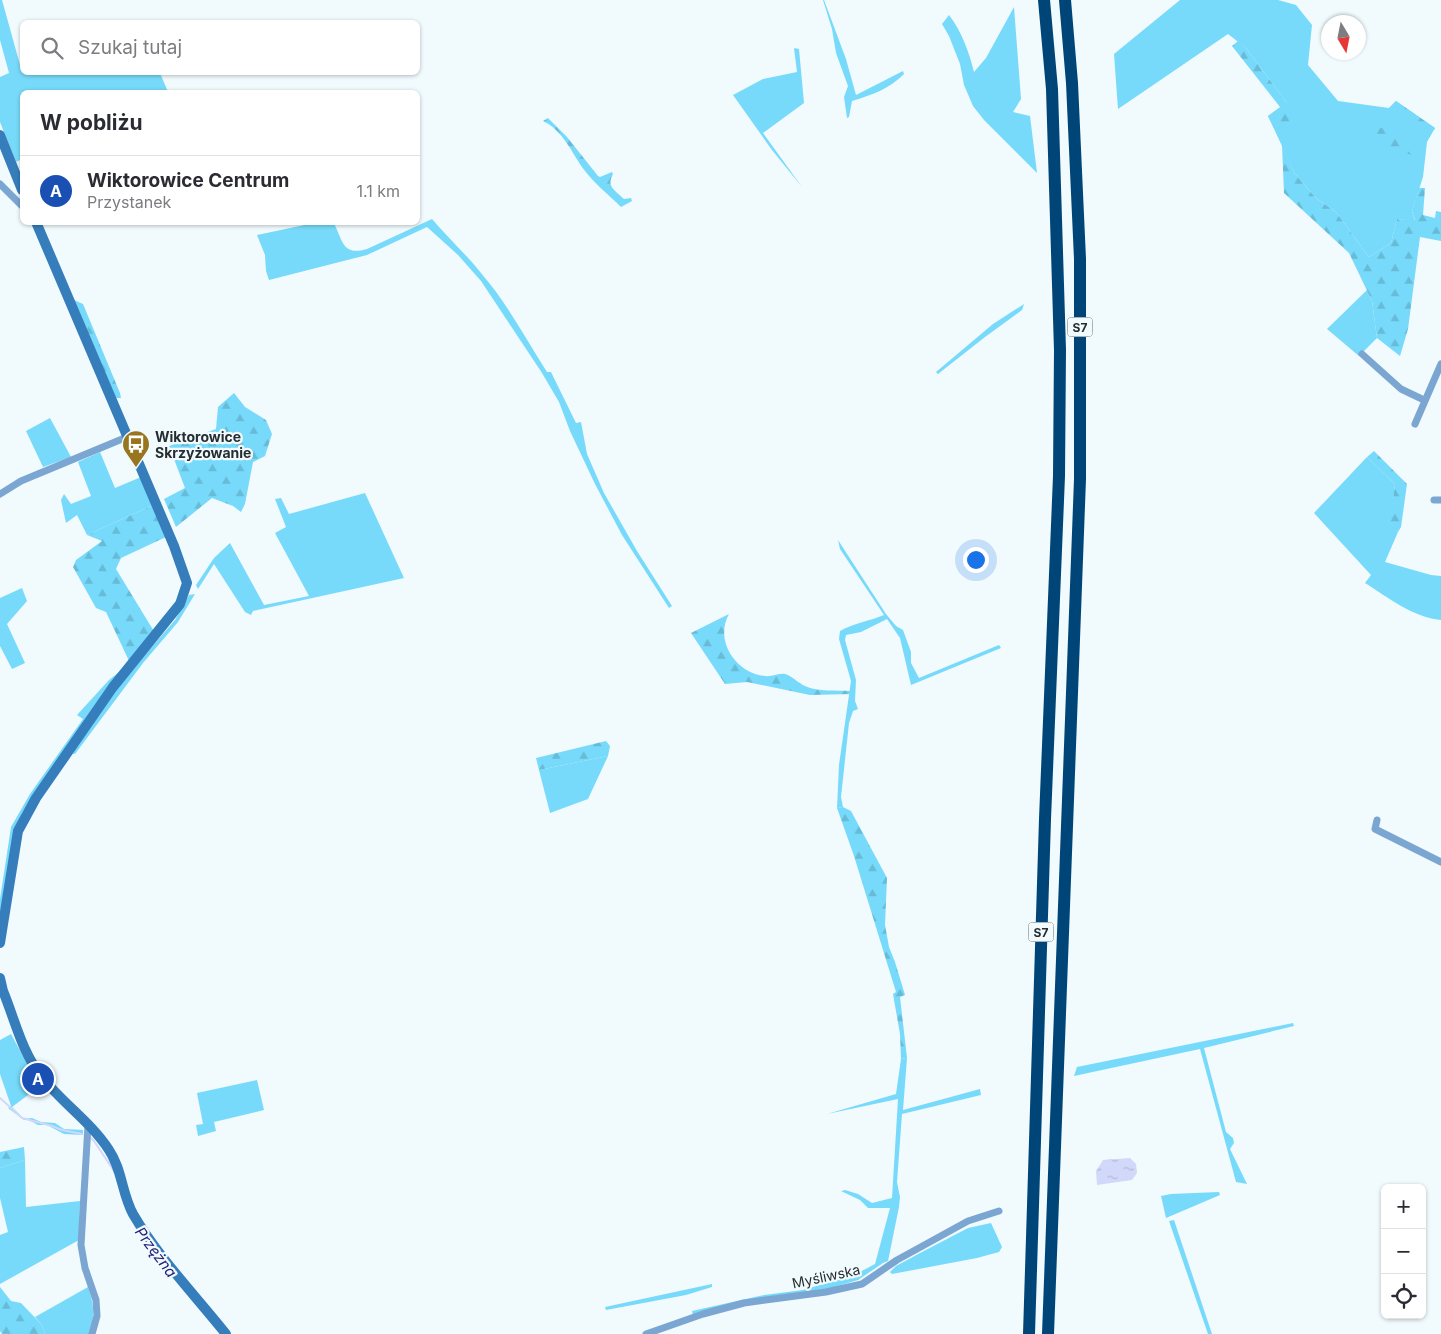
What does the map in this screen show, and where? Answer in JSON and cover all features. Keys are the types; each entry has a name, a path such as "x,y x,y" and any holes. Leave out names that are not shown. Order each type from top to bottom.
{"highway":[{"name":"S7","path":"1029,1334 1045,819 1059,476 1060,350 1052,89 1044,0"},
{"name":"S7","path":"1048,1334 1080,479 1080,258 1072,84 1065,0"}],"street":[{"path":"0,135 20,185"},
{"path":"0,184 20,204"},
{"path":"0,943 18,831 26,815 113,687 180,604 187,583 174,546 37,225"},
{"path":"1362,354 1401,389 1424,400"},
{"path":"1414,424 1441,364"},
{"path":"0,494 21,481 127,437"},
{"path":"1377,820 1375,829 1441,862"},
{"path":"0,978 3,991 32,1063 42,1077 110,1150 132,1211 145,1233 226,1334"},
{"path":"88,1125 80,1245 85,1268 96,1300 96,1316 92,1334"},
{"name":"Myśliwska","path":"646,1334 744,1302 826,1292 862,1284 897,1260 968,1221 999,1211"}],"green space":[{"path":"0,0 2,0 20,65 20,75 161,75 167,90 20,90 20,160 16,162 0,122 0,77 9,73 0,40"},
{"path":"823,0 846,59 856,95 903,71 904,74 880,91 852,101 849,117 847,118 844,97 848,86 836,53 832,29"},
{"path":"1180,0 1278,0 1296,5 1312,25 1308,65 1338,101 1389,108 1396,101 1435,128 1427,142 1423,177 1412,211 1415,221 1397,219 1391,243 1369,257 1336,212 1316,198 1295,174 1268,116 1287,103 1246,48 1228,34 1118,109 1114,54"},
{"path":"1014,7 1021,99 1013,112 1030,116 1037,173 984,120 973,106 964,85 960,64 942,24 949,15 958,28 974,72 986,58"},
{"path":"1238,41 1246,48 1287,103 1294,125 1275,130 1268,116 1280,107 1232,46"},
{"path":"794,48 799,49 804,103 763,133 802,187 772,150 733,95 763,79 797,72"},
{"path":"1396,101 1435,128 1434,130 1389,108"},
{"path":"548,118 567,137 598,176 600,177 612,172 610,182 612,188 624,199 631,198 632,201 621,207 598,185 585,171 557,131 543,121"},
{"path":"1365,126 1391,129 1422,152 1417,157 1372,141 1358,133"},
{"path":"1282,145 1295,174 1316,198 1336,212 1369,257 1391,243 1397,219 1415,220 1412,211 1419,188 1425,188 1423,215 1435,218 1436,211 1441,212 1441,241 1420,237 1408,329 1400,356 1377,338 1372,301 1349,253 1284,193"},
{"path":"432,219 469,259 508,309 547,372 551,372 576,423 581,422 587,454 604,493 637,551 672,606 669,608 622,535 595,484 570,431 559,402 542,373 481,281 458,255 427,227 367,255 269,280 266,271 265,255 257,235 304,225 335,225 345,246 353,251 359,251"},
{"path":"1367,290 1372,301 1377,338 1359,356 1327,329"},
{"path":"74,300 83,304 121,398 116,398"},
{"path":"1024,304 1022,310 938,374 936,372 993,324"},
{"path":"234,393 245,407 266,420 272,434 265,456 253,462 245,504 241,512 233,506 212,498 176,527 164,499 185,488 169,446 216,429 218,407"},
{"path":"50,418 71,457 43,467 26,431"},
{"path":"1374,451 1407,484 1401,527 1398,532 1389,529 1395,484 1367,457"},
{"path":"100,452 115,488 141,477 153,505 87,535 77,515 66,523 61,500 64,494 71,504 91,496 78,462"},
{"path":"1367,457 1395,484 1390,528 1398,532 1385,562 1441,576 1441,620 1411,611 1365,583 1371,575 1314,513"},
{"path":"365,493 404,578 253,611 251,615 245,612 214,564 198,589 196,585 214,558 230,543 264,605 309,596 275,533 286,527 275,499 281,498 289,514"},
{"path":"153,505 166,537 121,558 116,569 155,633 130,663 106,612 96,608 73,567 76,560 102,541 87,535"},
{"path":"838,540 886,614 896,626 903,630 911,652 911,663 919,678 999,645 1001,648 911,685 900,638 887,619 861,632 846,635 845,640 856,680 855,701 858,709 853,711 849,723 841,797 843,807 837,808 839,765 851,681 839,639 840,631 884,615 840,549"},
{"path":"22,588 27,601 7,624 25,663 12,669 0,646 0,598"},
{"path":"195,594 178,622 143,663 75,754 71,753 120,684 175,620 189,595"},
{"path":"729,614 725,624 724,635 726,645 730,654 745,669 765,676 785,674 810,688 851,691 851,694 810,695 747,682 725,684 691,633"},
{"path":"124,668 22,813 0,926 0,899 11,827 30,794 83,719 77,715 109,680"},
{"path":"606,741 610,746 608,756 539,770 536,758"},
{"path":"608,756 588,799 550,813 539,770"},
{"path":"843,807 851,811 887,878 885,925 889,947 905,995 900,997 907,1058 901,1059 900,1034 893,994 896,992 854,856 837,808"},
{"path":"1293,1023 1294,1026 1204,1048 1226,1132 1233,1138 1234,1143 1230,1149 1247,1184 1236,1182 1200,1049 1074,1076 1077,1067"},
{"path":"11,1034 32,1073 37,1078 27,1086 32,1092 12,1107 24,1119 32,1118 41,1122 55,1123 64,1129 83,1130 83,1135 64,1134 47,1125 38,1125 29,1120 24,1120 8,1108 11,1106 0,1074 0,1040"},
{"path":"907,1058 903,1110 980,1089 981,1095 902,1114 897,1182 900,1197 888,1261 858,1280 828,1289 693,1316 692,1311 764,1295 803,1290 856,1274 875,1264 890,1208 868,1208 860,1200 841,1191 845,1190 858,1194 872,1203 892,1198 898,1099 827,1114 896,1094 901,1059"},
{"path":"257,1080 264,1110 214,1122 216,1131 198,1136 196,1125 203,1124 197,1093"},
{"path":"24,1147 25,1160 0,1168 0,1152"},
{"path":"25,1160 26,1207 80,1201 79,1240 0,1284 0,1235 8,1232 0,1198 0,1168"},
{"path":"1219,1192 1220,1195 1166,1218 1161,1196"},
{"path":"1174,1220 1212,1334 1208,1334 1169,1221"},
{"path":"991,1223 1002,1247 999,1252 892,1274 890,1272 896,1266 968,1228"},
{"path":"712,1284 712,1287 686,1295 606,1310 605,1307"},
{"path":"0,1287 11,1301 21,1303 42,1325 45,1334 2,1334 0,1331"},
{"path":"88,1287 93,1310 90,1334 45,1334 42,1325 35,1317"}],"water":[{"path":"1130,1158 1136,1164 1137,1173 1132,1180 1097,1185 1096,1171 1103,1160"}],"waterway":[{"name":"Przężna","path":"0,1098 22,1118 82,1134"},
{"name":"Przężna","path":"89,1136 114,1171"}],"place":[{"name":"Wiktorowice Skrzyżowanie","path":"136,468"},
{"name":"Wiktorowice Centrum","path":"38,1079"}]}
